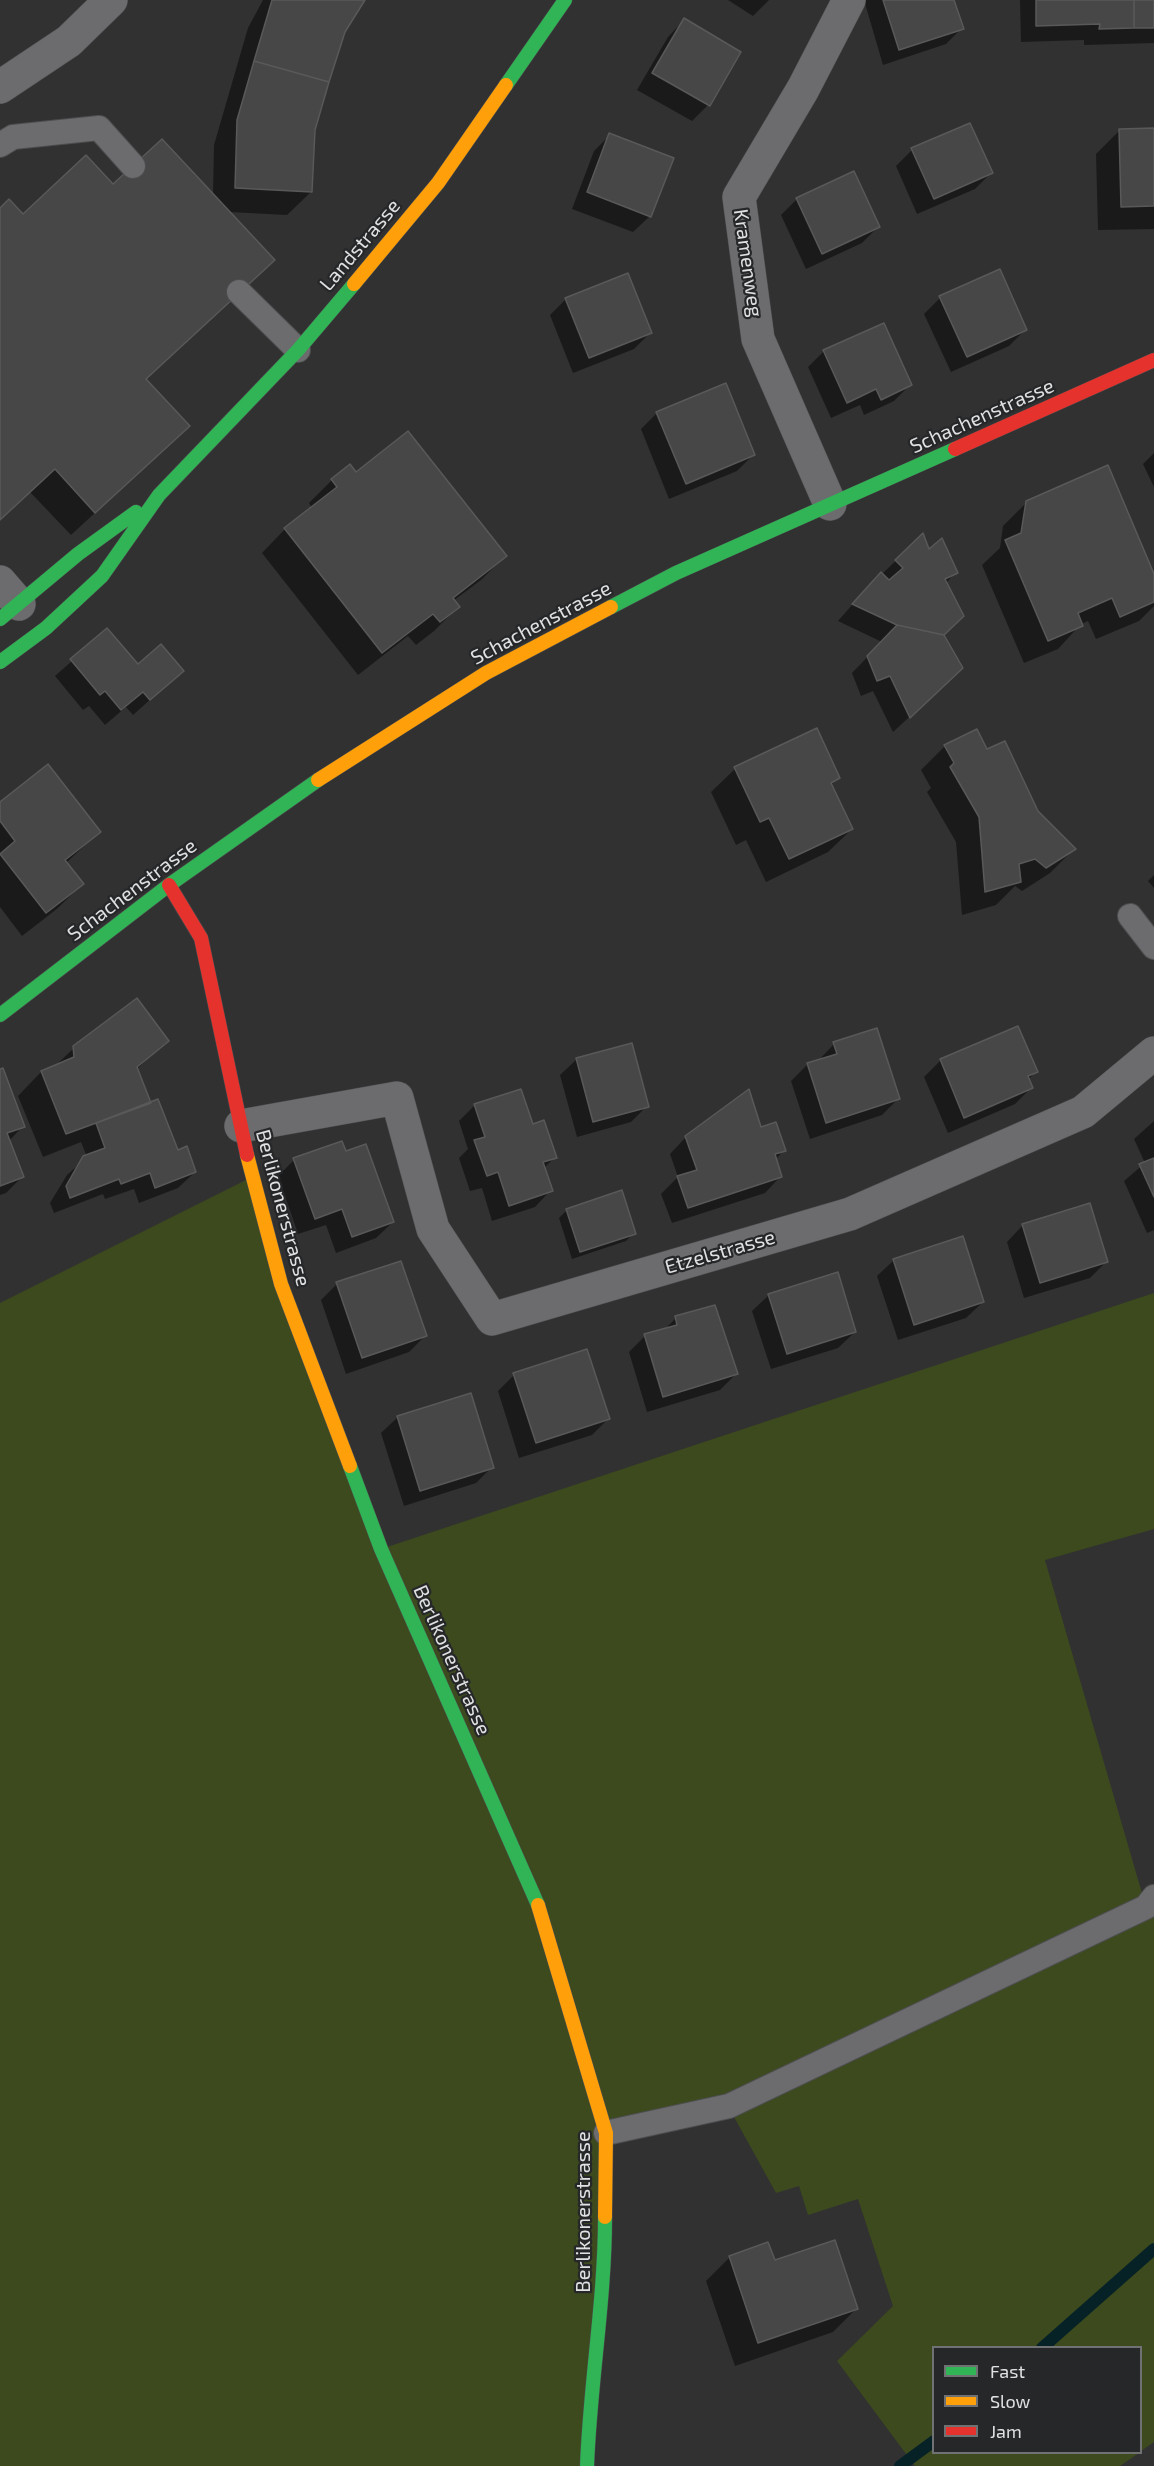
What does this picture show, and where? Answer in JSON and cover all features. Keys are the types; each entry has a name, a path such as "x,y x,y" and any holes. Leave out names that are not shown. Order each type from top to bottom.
{"street":[{"path":"0,87 69,41 111,0"},
{"name":"Landstrasse","path":"0,662 46,628 102,576 159,495 298,350 438,183 565,0"},
{"name":"Kramenweg","path":"830,504 759,339 739,197 803,89 849,0"},
{"name":"Schachenstrasse","path":"0,1015 169,885 343,762 486,673 676,573 1154,360"},
{"name":"Landstrasse","path":"6,602 78,554 159,495"},
{"name":"Berlikonerstrasse","path":"169,885 201,938 252,1178 281,1284 381,1549 542,1913 606,2133 605,2270 588,2433 587,2466"},
{"name":"Etzelstrasse","path":"242,1126 397,1098 433,1229 492,1319 850,1214 1083,1113 1154,1053"}],"lane":[{"path":"0,145 14,136 99,128 133,166"},
{"path":"239,292 298,350"},
{"path":"1130,916 1154,947"},
{"path":"606,2133 729,2106 1146,1907 1154,1896"}],"green space":[{"path":"252,1177 381,1549 1154,1293 1154,1529 1045,1560 1146,1907 1154,1914 1154,2442 1142,2450 1142,2346 932,2346 932,2454 1138,2454 1120,2466 915,2466 837,2361 893,2306 858,2199 808,2215 799,2186 776,2193 728,2106 606,2134 587,2466 0,2466 0,1303"}],"building":[{"path":"272,0 365,0 345,32 329,82 254,61"},
{"path":"883,0 954,0 964,29 899,50"},
{"path":"1036,0 1134,0 1134,28 1099,29 1100,24 1036,26"},
{"path":"1134,0 1154,0 1154,28 1134,28"},
{"path":"684,18 741,52 710,106 652,73"},
{"path":"254,61 329,82 315,130 312,192 235,188 237,120"},
{"path":"970,123 993,173 934,199 911,148"},
{"path":"1154,128 1154,206 1121,207 1119,129"},
{"path":"609,133 674,158 651,217 587,192"},
{"path":"162,139 275,260 146,379 190,426 95,513 55,469 0,520 0,208 9,199 23,214 86,155 113,184"},
{"path":"854,171 880,227 822,254 796,198"},
{"path":"1000,269 1027,330 967,357 939,296"},
{"path":"628,273 652,333 589,358 565,298"},
{"path":"884,323 912,385 881,400 876,389 847,403 823,350"},
{"path":"726,383 755,455 686,484 656,412"},
{"path":"408,431 507,556 453,598 460,607 440,622 433,614 382,653 284,528 337,487 331,479 350,464 356,472"},
{"path":"1108,465 1154,574 1154,602 1120,617 1112,598 1078,613 1083,626 1048,641 1005,540 1021,533 1026,501"},
{"path":"923,533 929,549 942,538 958,573 945,579 964,616 944,635 897,625 852,604 881,572 889,580 903,568 895,560"},
{"path":"897,625 944,635 963,668 910,718 890,676 877,681 867,656"},
{"path":"107,628 138,664 161,644 184,671 150,700 143,692 121,710 105,691 100,695 70,659"},
{"path":"817,728 840,778 831,783 853,829 789,859 769,818 760,822 734,767"},
{"path":"977,729 987,749 1005,741 1038,811 1076,849 1046,868 1035,859 1019,864 1021,882 985,892 979,817 950,767 954,763 944,745"},
{"path":"48,764 101,832 65,860 84,884 46,913 0,854 15,841 0,821 0,802"},
{"path":"137,998 169,1041 137,1067 151,1103 66,1134 41,1071 74,1057 73,1046"},
{"path":"1018,1026 1038,1072 1028,1076 1033,1088 964,1118 940,1059"},
{"path":"877,1028 900,1099 826,1123 807,1063 837,1054 833,1042"},
{"path":"632,1043 649,1107 593,1122 576,1058"},
{"path":"3,1068 25,1127 7,1133 24,1177 0,1186 0,1069"},
{"path":"521,1089 533,1124 544,1120 557,1158 543,1162 553,1191 509,1206 498,1172 487,1176 474,1140 485,1137 474,1104"},
{"path":"749,1089 761,1127 776,1122 786,1151 775,1154 782,1177 688,1208 677,1176 697,1170 685,1136"},
{"path":"158,1099 178,1150 187,1146 196,1172 155,1188 150,1173 121,1184 119,1179 70,1198 66,1186 83,1156 105,1148 96,1123"},
{"path":"342,1141 346,1151 366,1144 394,1222 352,1237 342,1209 315,1219 293,1158"},
{"path":"1154,1158 1154,1197 1139,1164"},
{"path":"622,1190 636,1234 580,1252 566,1209"},
{"path":"1090,1203 1108,1262 1040,1283 1022,1224"},
{"path":"963,1236 984,1302 914,1325 893,1259"},
{"path":"401,1261 427,1336 362,1358 336,1282"},
{"path":"838,1272 856,1332 787,1354 768,1294"},
{"path":"715,1305 738,1374 663,1397 644,1334 677,1325 675,1316"},
{"path":"587,1349 610,1419 536,1443 513,1373"},
{"path":"471,1393 494,1468 420,1491 397,1416"},
{"path":"835,2240 858,2309 758,2343 729,2256 768,2242 775,2260"}],"waterway":[{"path":"1044,2346 1154,2249"},
{"path":"900,2466 932,2442"}],"traffic: fast":[{"path":"506,85 565,0"},
{"path":"0,662 46,628 102,576 159,495 298,350 354,284"},
{"path":"611,607 676,573 955,449"},
{"path":"0,619 78,554 136,512"},
{"path":"0,1015 169,885 318,780"},
{"path":"350,1466 381,1549 538,1905"},
{"path":"587,2466 603,2279 605,2217"}],"traffic: slow":[{"path":"354,284 438,183 506,85"},
{"path":"318,780 486,673 611,607"},
{"path":"247,1155 281,1284 350,1466"},
{"path":"538,1905 606,2133 605,2217"}],"traffic: jam":[{"path":"955,449 1154,360"},
{"path":"169,885 201,938 247,1155"}]}
